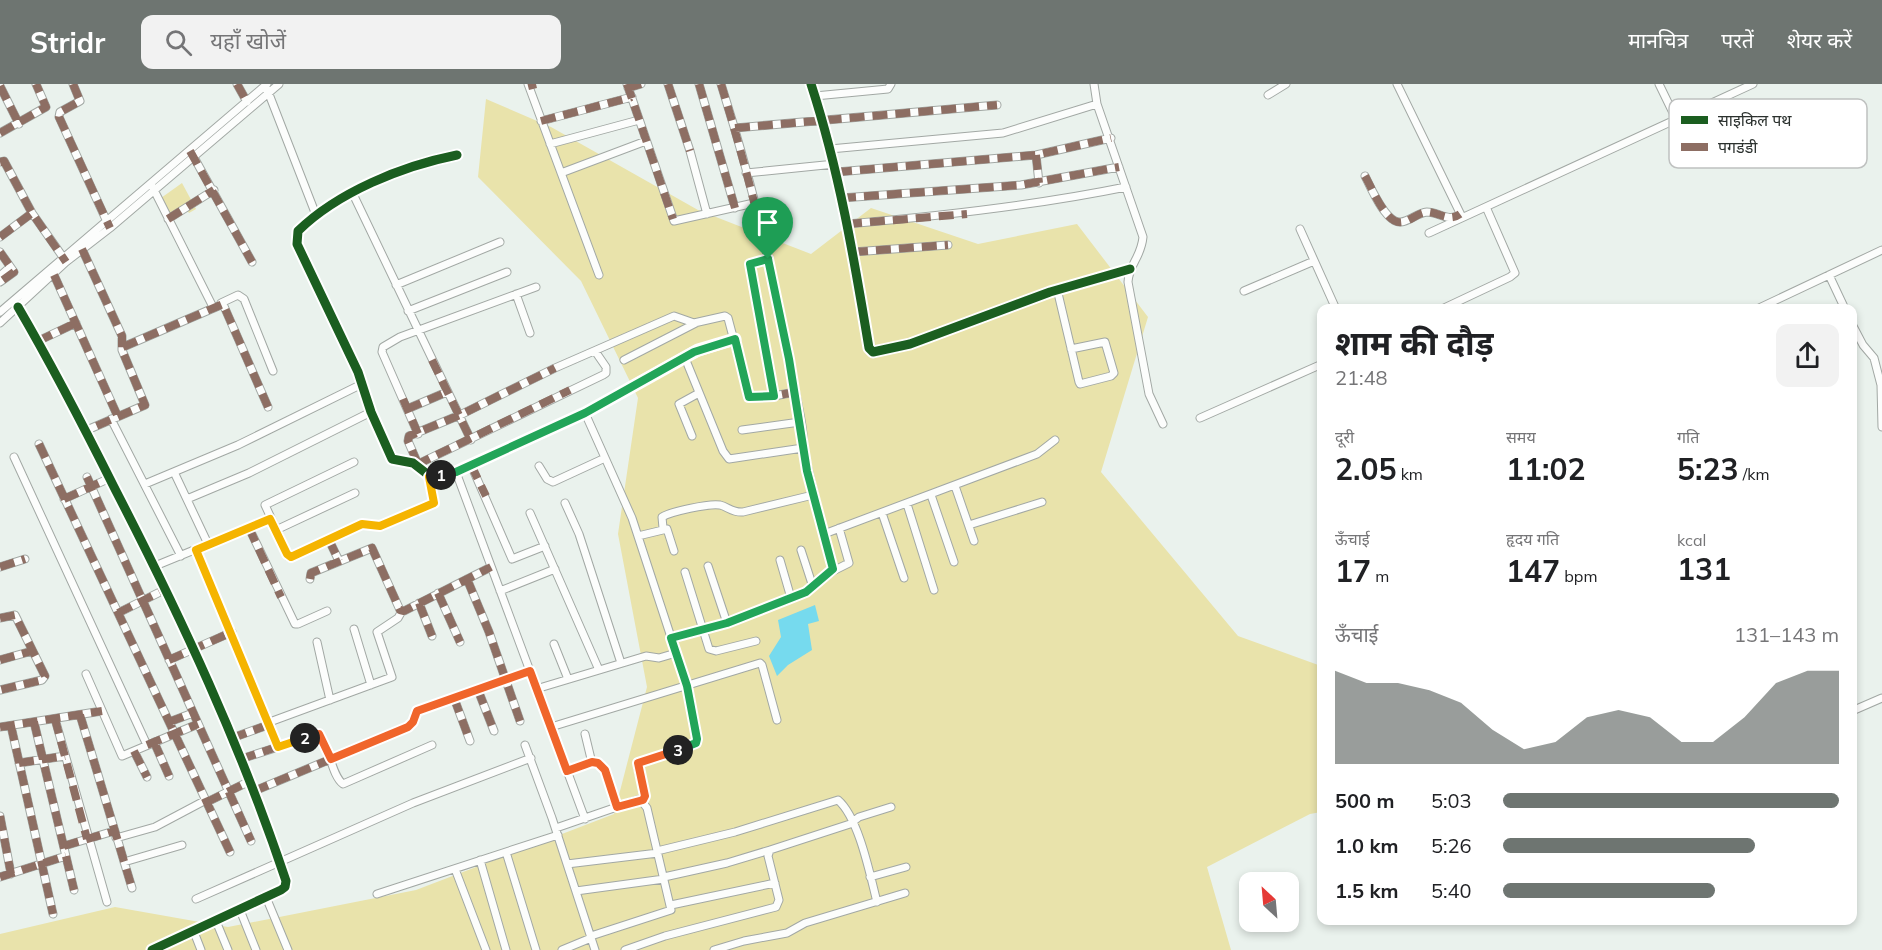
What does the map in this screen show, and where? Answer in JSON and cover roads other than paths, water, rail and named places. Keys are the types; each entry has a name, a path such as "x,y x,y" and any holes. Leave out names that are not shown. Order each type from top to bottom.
{"street":[{"path":"0,133 46,107 36,84"},
{"path":"73,84 80,101 60,112 59,117 110,228"},
{"path":"237,84 246,102"},
{"path":"192,153 246,102 267,87 279,84"},
{"path":"536,84 528,85 599,275"},
{"path":"641,84 628,86 672,219 676,221 754,203"},
{"path":"668,84 690,151 707,214"},
{"path":"699,84 735,208"},
{"path":"721,84 735,128 768,259 795,392 803,448 833,571"},
{"path":"812,84 824,119 837,172 869,348 875,353 910,344 1057,289 1130,268"},
{"path":"815,96 888,89 891,84"},
{"path":"1094,84 1097,104 1111,138 1143,237 1142,251 1130,268 1128,282 1149,394 1163,424"},
{"path":"1268,94 1286,84"},
{"path":"1397,84 1461,216"},
{"path":"1659,84 1669,105"},
{"path":"1722,99 1753,84"},
{"path":"0,86 19,124"},
{"path":"0,323 54,275 64,260 110,228 152,187 267,87"},
{"path":"267,87 316,215"},
{"path":"541,121 632,97"},
{"path":"830,149 1003,133 1097,104"},
{"path":"735,128 997,105"},
{"path":"550,144 639,120"},
{"path":"1365,176 1387,216 1395,222 1402,222 1426,213 1452,218 1486,207 1669,125"},
{"path":"837,172 1036,155 1111,138"},
{"path":"561,173 646,141"},
{"path":"192,153 252,262"},
{"path":"1036,155 1039,183"},
{"path":"457,156 435,160 386,178 316,215 298,231 297,244 362,384 371,412 392,459 417,464 603,375 606,373 606,367 595,351"},
{"path":"0,162 5,162 32,213 64,260"},
{"path":"746,173 835,164"},
{"path":"841,198 1039,183 1119,167"},
{"path":"0,312 64,260 107,220 152,187"},
{"path":"152,187 213,307"},
{"path":"847,224 967,214 1056,202 1126,187"},
{"path":"168,219 214,190"},
{"path":"353,194 471,440"},
{"path":"1453,304 1510,278 1515,273 1486,207"},
{"path":"0,237 32,213"},
{"path":"1429,233 1461,216"},
{"path":"1299,229 1334,304"},
{"path":"396,285 500,242"},
{"path":"853,252 948,245"},
{"path":"82,249 122,336 122,350 145,405 87,430"},
{"path":"1768,304 1882,250"},
{"path":"0,252 14,273 0,282"},
{"path":"768,259 750,264 774,396"},
{"path":"1244,291 1314,261"},
{"path":"0,276 10,267"},
{"path":"408,310 507,272"},
{"path":"54,275 115,418 181,556"},
{"path":"1829,275 1843,304"},
{"path":"418,434 382,349 384,344 536,287"},
{"path":"1057,289 1071,349 1080,384 1112,376 1114,373 1105,342 1071,349"},
{"path":"516,294 530,333"},
{"path":"123,346 238,296 244,299 273,371"},
{"path":"221,303 224,305 268,407"},
{"path":"18,307 87,430 194,649 250,781 280,861 286,884 240,910 152,950"},
{"path":"354,462 267,503 265,507 289,557 362,524 380,526 434,503 429,477 417,464 408,439 555,368 674,316 696,322"},
{"path":"624,360 696,322 727,317 735,339 749,397 795,392"},
{"path":"38,341 76,323"},
{"path":"1857,333 1874,358 1881,385 1880,419 1882,426"},
{"path":"429,477 456,472 585,413 635,386 648,376 703,348 735,339"},
{"path":"685,358 723,452 729,459 803,448"},
{"path":"1200,418 1317,366"},
{"path":"145,484 238,445 362,384"},
{"path":"407,409 447,392"},
{"path":"692,436 679,404 699,393"},
{"path":"187,499 249,472 371,412"},
{"path":"562,950 591,937 669,911 671,905 643,800 645,793 637,768 638,763 691,746 697,741 687,686 638,536 585,413"},
{"path":"742,430 800,422"},
{"path":"824,534 1037,454 1055,440"},
{"path":"39,444 230,852"},
{"path":"14,457 151,744 170,776"},
{"path":"539,466 547,479 553,482 605,458"},
{"path":"471,465 512,559 545,546"},
{"path":"174,472 208,544"},
{"path":"456,472 585,819"},
{"path":"87,477 250,841"},
{"path":"64,499 110,478"},
{"path":"956,486 974,541"},
{"path":"276,530 355,493"},
{"path":"663,528 662,517 672,513 720,505 735,512 743,512 813,495"},
{"path":"931,495 954,562"},
{"path":"969,525 1042,502"},
{"path":"565,503 579,534 621,663"},
{"path":"907,504 934,590"},
{"path":"530,513 599,670"},
{"path":"882,513 904,579"},
{"path":"155,566 270,519"},
{"path":"249,528 295,624 327,610"},
{"path":"638,536 663,528 668,530 674,551"},
{"path":"671,638 727,623 791,598 813,586 833,571 849,564 839,528"},
{"path":"329,540 339,561"},
{"path":"310,579 311,573 372,548 402,611"},
{"path":"196,550 278,747"},
{"path":"801,550 813,586"},
{"path":"0,567 25,559"},
{"path":"780,560 791,598"},
{"path":"708,566 727,623"},
{"path":"232,738 392,676 378,632 398,618 402,611 491,567"},
{"path":"500,591 555,568"},
{"path":"685,572 701,630 712,651 756,641"},
{"path":"467,579 489,632 520,721"},
{"path":"118,613 166,589"},
{"path":"438,593 460,642"},
{"path":"419,603 432,636"},
{"path":"0,618 15,615 45,678 0,690"},
{"path":"354,628 371,685"},
{"path":"169,660 232,632"},
{"path":"317,642 330,700"},
{"path":"554,644 568,679"},
{"path":"0,660 32,651"},
{"path":"536,688 646,656 659,658 676,653"},
{"path":"551,727 761,663 777,720"},
{"path":"254,792 408,727 413,722 417,711 530,671"},
{"path":"86,674 122,756 198,724"},
{"path":"478,690 494,731"},
{"path":"454,698 470,741"},
{"path":"1857,709 1882,698"},
{"path":"0,728 102,711"},
{"path":"170,723 193,712"},
{"path":"80,715 132,888"},
{"path":"55,719 106,902"},
{"path":"34,722 74,890"},
{"path":"11,726 53,914"},
{"path":"241,759 318,734 339,781 343,784 432,745"},
{"path":"585,734 592,762"},
{"path":"525,745 557,832 595,950"},
{"path":"134,751 147,777"},
{"path":"19,763 65,756"},
{"path":"196,899 413,803 531,758"},
{"path":"567,771 592,762 598,763 605,770 617,807"},
{"path":"64,846 87,839 155,827 250,781"},
{"path":"377,894 506,852 585,819 643,800"},
{"path":"567,864 657,852 838,800 853,823 877,902"},
{"path":"576,891 664,878 727,863 853,823 859,817 891,807"},
{"path":"0,816 11,874"},
{"path":"124,862 182,845"},
{"path":"625,950 665,936 776,908 779,904 768,856 770,850"},
{"path":"506,852 536,950"},
{"path":"0,877 66,856"},
{"path":"480,860 506,950"},
{"path":"870,877 906,867"},
{"path":"455,869 486,950"},
{"path":"671,905 775,883"},
{"path":"714,950 744,941 787,933 805,923 905,893"},
{"path":"266,897 288,950"},
{"path":"240,910 256,950"},
{"path":"216,921 228,950"},
{"path":"194,932 201,950"},
{"path":"171,942 174,950"}],"water":[{"path":"815,605 819,621 808,624 812,650 788,665 777,676 769,656 781,637 778,620"}]}
